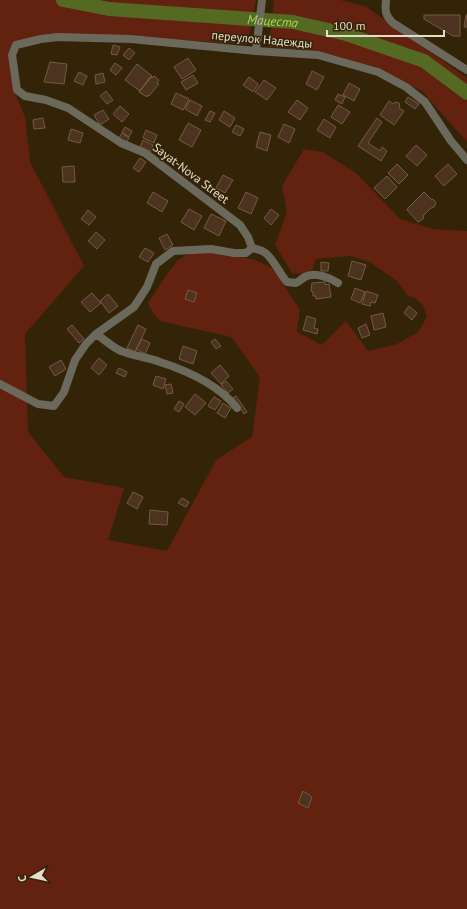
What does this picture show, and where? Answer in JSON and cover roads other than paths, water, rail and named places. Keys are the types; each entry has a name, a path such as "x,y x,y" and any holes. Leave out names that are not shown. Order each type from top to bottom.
{"street":[{"path":"256,51 262,0"},
{"path":"386,0 386,16 393,23 467,70"},
{"name":"переулок Надежды","path":"16,45 41,39 58,37 132,39 256,51 318,55 378,72 406,87 425,102 451,141 467,160"},
{"name":"Sayat-Nova Street","path":"16,45 12,55 17,90 20,93 25,96 46,100 68,108 121,144 145,153 240,225 248,237 252,248"},
{"path":"0,384 38,404 54,406 64,392 75,360 86,344 96,334 134,307 148,287 156,264 174,251 211,249 241,254 246,253 252,248 264,251 287,282 296,283 307,276 314,274 332,279 338,283"},
{"path":"96,334 120,350 159,361 204,379 231,401 237,408"}],"waterway":[{"name":"Мацеста","path":"63,0 109,9 293,22 346,34 424,61 467,93"}]}
